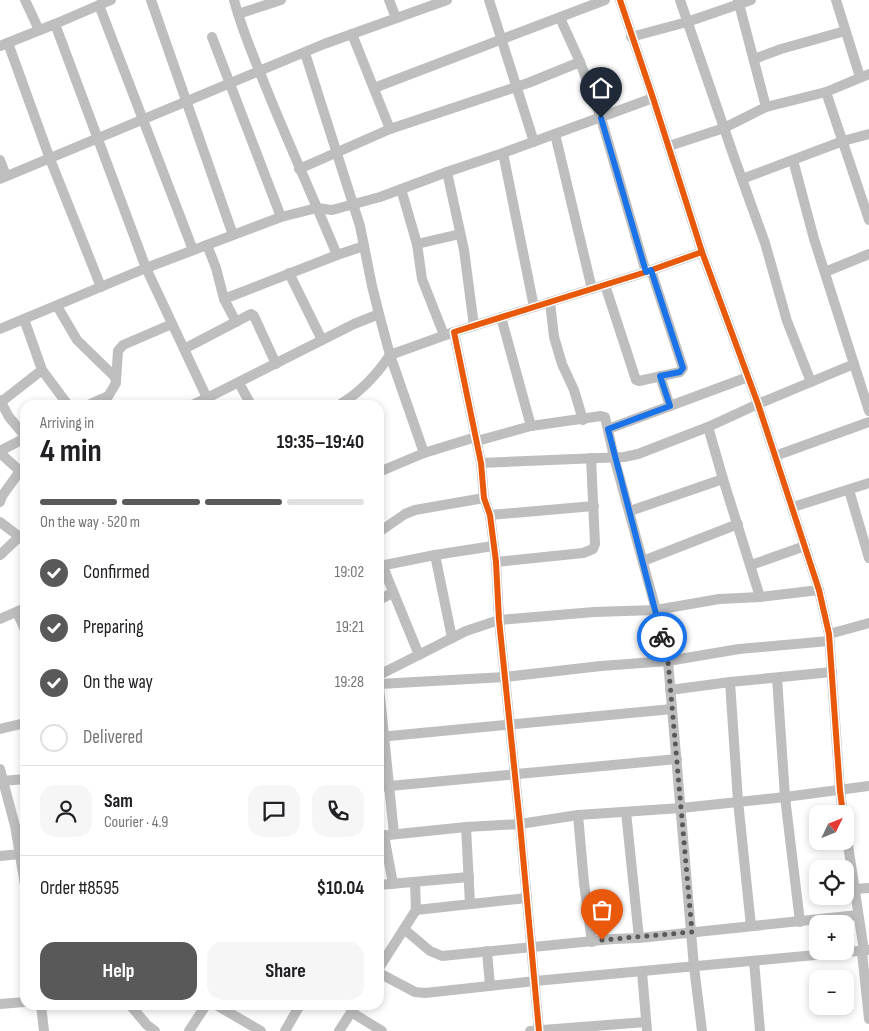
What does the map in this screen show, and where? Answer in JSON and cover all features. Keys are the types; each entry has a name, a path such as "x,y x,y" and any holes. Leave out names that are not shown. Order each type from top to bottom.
{"street":[{"path":"25,0 39,30"},
{"path":"101,287 4,45 55,24 92,5 112,0"},
{"path":"151,0 233,235"},
{"path":"234,0 299,170 336,255"},
{"path":"238,14 281,0"},
{"path":"388,0 396,18"},
{"path":"0,160 3,178 352,34 447,0"},
{"path":"489,0 534,142"},
{"path":"374,88 605,0"},
{"path":"620,0 702,252 758,404 819,590 829,637 842,805"},
{"path":"680,0 766,243 787,321 811,382"},
{"path":"631,37 687,22 739,2 751,0"},
{"path":"669,146 724,128 766,107 826,92 864,76 845,31 836,0"},
{"path":"739,2 766,107"},
{"path":"92,5 143,121 193,250"},
{"path":"560,18 580,62 601,118 649,271 683,368 680,372 639,381 636,380 605,285"},
{"path":"55,24 146,268 207,398"},
{"path":"754,59 781,49 845,31"},
{"path":"352,34 390,129"},
{"path":"212,36 281,217"},
{"path":"305,53 353,204 390,355 424,452"},
{"path":"299,170 390,129 517,87 580,62"},
{"path":"826,92 869,220"},
{"path":"0,329 146,268 281,217 317,208 332,210 401,189 653,98"},
{"path":"555,134 592,289"},
{"path":"742,179 843,141 869,134"},
{"path":"503,153 534,307"},
{"path":"793,160 814,239 869,411"},
{"path":"447,172 460,234 474,326"},
{"path":"401,189 417,244 422,279 444,335"},
{"path":"417,244 460,234"},
{"path":"207,245 216,268 224,299 236,322"},
{"path":"224,299 364,246"},
{"path":"349,400 375,377 390,355 444,335 649,271 702,252"},
{"path":"825,272 869,254"},
{"path":"290,273 322,340"},
{"path":"550,302 554,337 583,420"},
{"path":"57,306 77,340 111,372 115,377 116,383"},
{"path":"203,400 354,324 379,314"},
{"path":"184,349 248,315 254,316 276,364"},
{"path":"501,317 532,426"},
{"path":"24,319 42,370 64,400"},
{"path":"106,400 116,383 118,351 123,345 172,324"},
{"path":"454,332 481,463 484,498 490,515 496,562 499,620 527,898 536,1031 647,1026 642,972"},
{"path":"481,463 614,457 638,454 854,364"},
{"path":"20,431 0,401 42,370"},
{"path":"660,376 670,406"},
{"path":"608,429 748,377"},
{"path":"239,383 248,400"},
{"path":"384,470 424,452 476,439 532,426 605,417 668,661 694,967 702,1031"},
{"path":"775,456 869,422"},
{"path":"708,426 760,597"},
{"path":"20,440 0,452 20,470"},
{"path":"496,562 583,553 593,549 595,544 591,458"},
{"path":"0,502 2,496 20,474"},
{"path":"630,511 723,479"},
{"path":"793,507 869,483"},
{"path":"849,490 869,558"},
{"path":"384,529 405,514 415,510 484,498"},
{"path":"490,515 594,506"},
{"path":"0,522 20,537"},
{"path":"643,561 738,524"},
{"path":"0,555 20,540"},
{"path":"384,566 435,555 493,546"},
{"path":"750,565 805,546"},
{"path":"435,555 452,638"},
{"path":"384,572 419,656"},
{"path":"384,673 466,631 499,620 594,612 656,610 719,599 760,597 819,590"},
{"path":"384,597 392,593"},
{"path":"0,619 20,610"},
{"path":"384,686 505,677 601,666 668,661 829,637 869,623"},
{"path":"670,690 832,672"},
{"path":"778,678 785,797 800,922"},
{"path":"730,682 738,802 751,926"},
{"path":"384,737 672,709"},
{"path":"0,729 20,724"},
{"path":"393,884 386,835 384,786 677,759"},
{"path":"0,769 20,826 20,854 0,856"},
{"path":"3,780 20,780"},
{"path":"386,835 520,824 578,815 681,808 869,786"},
{"path":"626,812 639,938"},
{"path":"578,815 592,942"},
{"path":"466,827 470,904"},
{"path":"849,850 858,915 866,951"},
{"path":"384,885 469,878"},
{"path":"384,950 404,929 416,910 415,882"},
{"path":"855,889 869,888"},
{"path":"416,910 527,898"},
{"path":"404,929 438,955 639,938 858,915"},
{"path":"487,951 490,986"},
{"path":"384,975 415,992 866,951"},
{"path":"866,951 862,952 869,1019"},
{"path":"754,961 760,1031"},
{"path":"0,1004 20,1002"},
{"path":"42,1010 44,1031"},
{"path":"135,1010 147,1025 155,1031"},
{"path":"189,1031 203,1010"},
{"path":"225,1010 261,1031"},
{"path":"285,1031 297,1010"},
{"path":"339,1031 353,1010"},
{"path":"356,1010 382,1031"}],"cycle path":[{"path":"620,0 702,252 758,404 819,590 829,634 842,805"},
{"path":"539,1031 499,620 496,562 490,515 484,498 481,463 454,332 646,272 702,252"}],"way so far":[{"path":"602,940 692,932 668,661 662,637"}],"route":[{"path":"601,118 646,272 651,270 683,368 680,372 660,376 670,406 608,429 662,637"}]}
